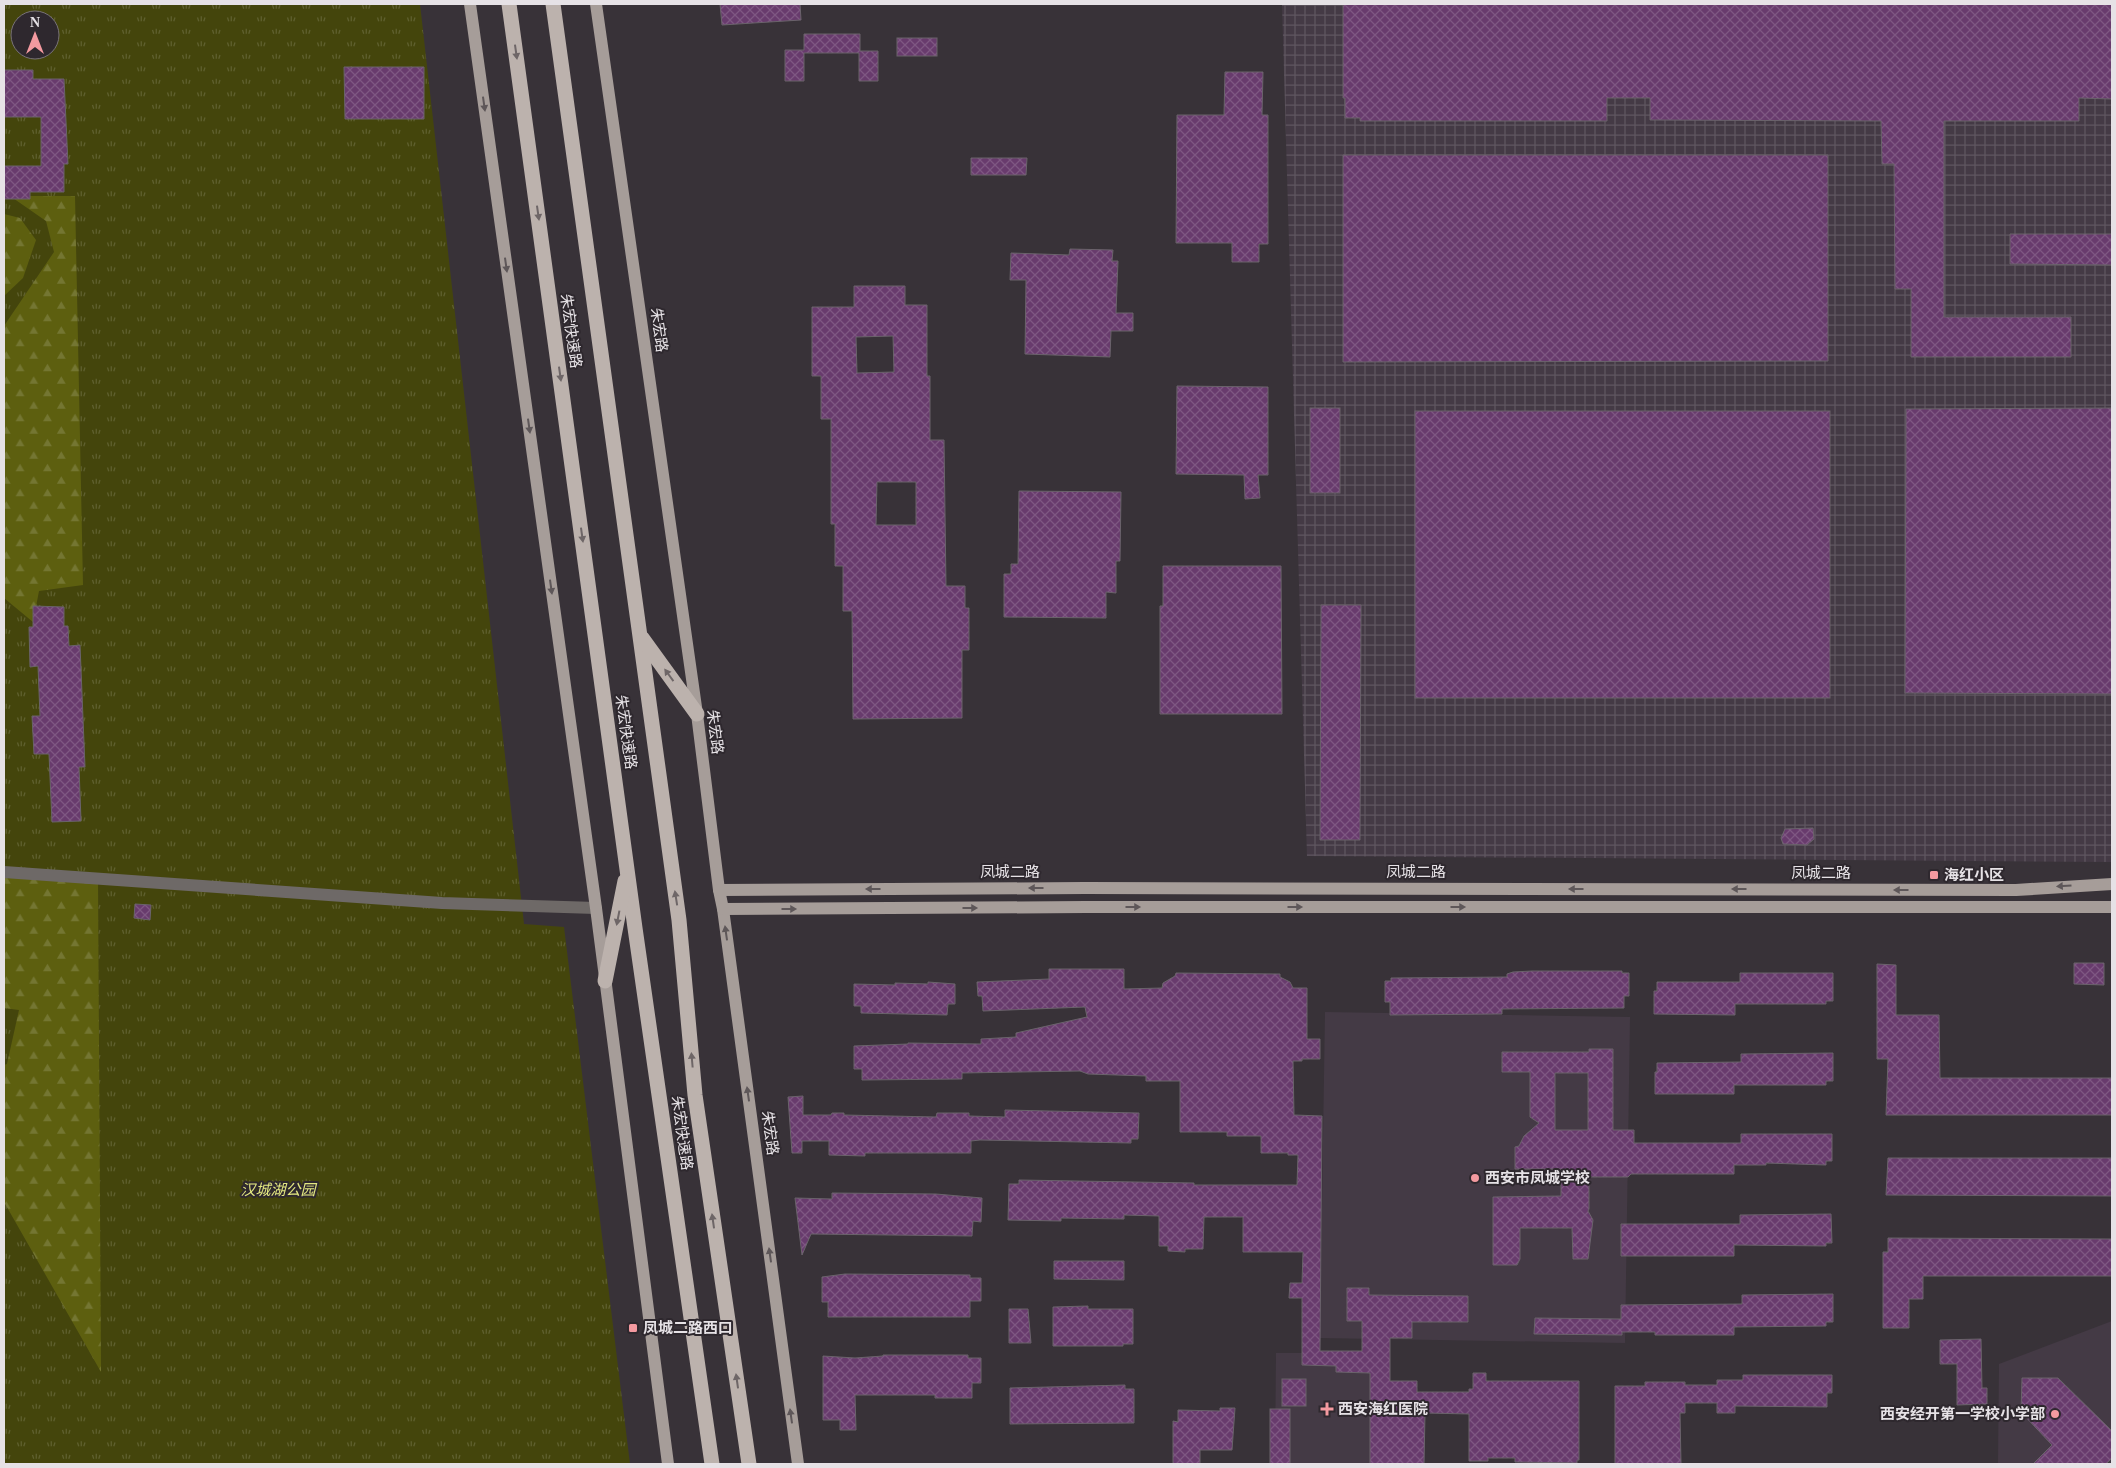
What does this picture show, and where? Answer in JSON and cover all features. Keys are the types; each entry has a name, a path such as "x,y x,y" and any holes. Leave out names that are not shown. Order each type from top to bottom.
{"highway":[{"name":"朱宏快速路","path":"509,4 627,870 712,1464"},
{"name":"朱宏快速路","path":"553,4 679,920 695,1095 749,1464"},
{"path":"641,636 697,714"},
{"path":"605,981 627,870"}],"main road":[{"path":"470,4 596,908 668,1464"},
{"name":"朱宏路","path":"596,4 697,714 719,890 798,1464"},
{"name":"凤城二路","path":"719,890 1104,888 2016,890 2112,884"},
{"path":"723,909 1076,907 2112,908"}],"street":[{"path":"4,872 442,903 596,908"}],"shaded area":[{"path":"1282,4 2112,4 2112,862 1307,856"},
{"name":"西安市凤城学校","path":"1325,1012 1630,1017 1625,1343 1320,1338"},
{"name":"西安经开第一学校小学部","path":"2112,1321 2112,1464 1998,1464 1999,1364"},
{"name":"西安海红医院","path":"1276,1353 1378,1353 1378,1464 1275,1464"}],"green space":[{"name":"汉城湖公园","path":"4,4 420,4 524,924 564,927 630,1464 4,1464"},
{"path":"10,196 75,196 83,585 39,591 33,622 4,598 4,326 54,252 46,221"},
{"path":"4,214 20,218 36,240 23,278 4,296"},
{"path":"4,874 98,880 101,1372 4,1202 4,1065 7,1064 19,1010 4,1008"}],"building":[{"path":"720,4 800,4 801,20 722,25"},
{"path":"1343,4 2112,4 2112,99 2079,98 2079,121 1944,121 1944,317 2071,317 2071,357 1911,357 1911,289 1895,289 1894,164 1882,164 1881,121 1650,120 1650,98 1607,98 1607,121 1360,121 1360,118 1345,118 1345,98 1343,98"},
{"path":"804,34 860,34 860,51 878,51 878,81 859,81 859,53 804,53 804,81 785,81 785,50 804,50"},
{"path":"897,38 937,38 937,56 897,56"},
{"path":"344,67 424,67 424,119 345,119"},
{"path":"4,70 33,70 33,79 64,79 68,164 64,164 64,192 30,192 30,199 4,199 4,166 41,166 41,117 4,117"},
{"path":"1225,72 1263,72 1262,115 1268,115 1268,244 1259,244 1259,262 1232,262 1232,243 1176,243 1177,115 1224,115"},
{"path":"1343,155 1828,155 1828,361 1343,362"},
{"path":"971,158 1027,158 1026,175 971,175"},
{"path":"2010,234 2112,234 2112,265 2010,264"},
{"path":"1070,249 1113,250 1112,261 1118,261 1116,313 1133,313 1133,331 1111,331 1110,357 1025,354 1026,280 1010,280 1011,253 1069,255"},
{"path":"854,286 905,286 905,305 927,305 927,376 930,376 930,440 944,440 946,586 965,586 965,608 969,608 969,650 962,650 962,718 853,719 852,611 843,611 843,566 835,566 835,524 831,524 831,419 821,419 821,376 812,376 812,307 854,307","holes":["893,336 894,372 857,373 856,337","877,482 916,482 916,525 876,525"]},
{"path":"1177,386 1268,387 1268,475 1258,475 1260,498 1245,499 1244,475 1176,474"},
{"path":"1310,408 1340,408 1340,493 1310,493"},
{"path":"2112,408 2112,694 1905,693 1906,409"},
{"path":"1415,411 1830,411 1830,698 1415,698"},
{"path":"1019,491 1121,492 1120,561 1116,561 1116,593 1106,592 1106,618 1004,617 1004,574 1011,574 1011,564 1018,564"},
{"path":"1163,566 1281,566 1282,714 1160,714 1160,606 1163,606"},
{"path":"1321,605 1361,605 1360,840 1320,840"},
{"path":"33,606 64,607 64,626 68,626 69,646 80,645 85,767 79,767 81,821 52,822 49,754 34,754 32,716 40,716 38,666 30,667 29,627 33,627"},
{"path":"1813,828 1814,839 1807,845 1783,844 1781,838 1785,829"},
{"path":"135,904 151,905 150,920 134,918"},
{"path":"2074,963 2104,963 2104,985 2074,984"},
{"path":"1877,964 1896,965 1896,1015 1939,1015 1940,1078 2112,1078 2112,1115 1886,1115 1888,1059 1877,1059"},
{"path":"1049,969 1124,969 1124,989 1162,988 1163,983 1175,976 1176,973 1280,974 1280,977 1290,982 1293,988 1307,988 1307,1039 1320,1039 1320,1059 1293,1061 1294,1115 1322,1116 1320,1351 1362,1351 1362,1321 1347,1321 1347,1288 1369,1288 1369,1295 1468,1296 1468,1322 1412,1322 1412,1338 1390,1338 1390,1381 1417,1381 1417,1392 1469,1392 1469,1389 1473,1389 1473,1373 1486,1373 1486,1381 1579,1381 1579,1460 1577,1460 1577,1463 1515,1462 1515,1458 1488,1458 1488,1461 1469,1461 1469,1414 1425,1413 1424,1464 1370,1464 1370,1373 1336,1372 1336,1366 1302,1365 1302,1298 1289,1298 1290,1283 1302,1283 1303,1252 1243,1252 1243,1217 1204,1217 1203,1249 1185,1249 1185,1252 1168,1251 1168,1246 1159,1246 1159,1216 1124,1215 1124,1219 1061,1218 1061,1221 1008,1220 1009,1184 1019,1184 1019,1180 1194,1183 1194,1185 1297,1185 1298,1155 1261,1153 1261,1136 1227,1136 1227,1132 1180,1132 1180,1081 1146,1081 1146,1076 1088,1074 1080,1071 962,1073 962,1079 862,1080 862,1069 854,1069 854,1046 908,1043 981,1044 981,1039 1016,1037 1016,1033 1087,1017 1085,1007 983,1011 982,996 978,996 977,982 1049,979"},
{"path":"1622,971 1622,973 1629,973 1629,996 1624,996 1624,1008 1502,1009 1502,1014 1390,1015 1390,1002 1385,1002 1385,981 1391,981 1391,978 1507,977 1507,974 1513,972"},
{"path":"1740,973 1833,973 1833,1001 1826,1001 1826,1004 1735,1004 1735,1015 1654,1014 1654,991 1657,991 1657,982 1740,982"},
{"path":"928,982 955,984 955,1004 948,1004 947,1015 861,1013 861,1006 854,1006 854,984 895,985 895,983 928,984"},
{"path":"1589,1049 1613,1049 1613,1130 1634,1130 1634,1143 1741,1143 1741,1134 1832,1134 1832,1161 1826,1161 1826,1165 1766,1163 1766,1165 1734,1165 1734,1174 1631,1174 1628,1177 1589,1177 1588,1211 1593,1220 1588,1259 1573,1259 1572,1228 1520,1228 1520,1259 1517,1265 1493,1265 1493,1197 1561,1196 1561,1169 1515,1169 1515,1147 1519,1146 1524,1136 1539,1123 1530,1117 1530,1072 1502,1072 1502,1052 1589,1052","holes":["1555,1073 1588,1073 1588,1130 1555,1130"]},
{"path":"1833,1053 1833,1081 1826,1081 1826,1085 1734,1085 1734,1094 1655,1094 1657,1063 1741,1062 1741,1054"},
{"path":"803,1096 803,1115 844,1113 844,1115 936,1117 937,1113 969,1113 969,1116 1005,1117 1005,1110 1139,1113 1138,1139 1131,1139 1131,1143 980,1140 971,1141 971,1153 865,1153 865,1156 829,1155 829,1141 802,1141 802,1153 792,1153 788,1097"},
{"path":"1888,1158 2112,1158 2112,1196 1886,1195"},
{"path":"832,1193 936,1194 982,1198 981,1222 973,1221 972,1236 811,1234 802,1255 795,1198 832,1199"},
{"path":"1831,1214 1832,1243 1826,1243 1826,1246 1734,1245 1734,1256 1621,1256 1621,1224 1740,1224 1740,1215"},
{"path":"1888,1238 2112,1239 2112,1276 1923,1276 1923,1299 1909,1299 1909,1328 1883,1328 1883,1252 1888,1252"},
{"path":"1054,1261 1124,1261 1124,1280 1054,1279"},
{"path":"845,1274 970,1275 970,1278 981,1278 981,1301 970,1301 970,1317 828,1317 828,1302 822,1302 822,1277"},
{"path":"1833,1294 1833,1322 1826,1322 1826,1326 1734,1327 1734,1335 1655,1335 1655,1332 1622,1332 1622,1335 1534,1334 1535,1318 1621,1319 1621,1305 1742,1304 1742,1295"},
{"path":"1088,1306 1088,1309 1133,1309 1133,1344 1123,1344 1123,1346 1053,1346 1053,1307"},
{"path":"1009,1309 1028,1309 1031,1343 1009,1343"},
{"path":"1981,1339 1982,1388 1987,1388 1987,1404 1957,1405 1957,1364 1940,1364 1940,1340"},
{"path":"883,1355 968,1355 968,1358 981,1358 981,1383 972,1383 972,1398 935,1398 935,1395 855,1395 856,1430 840,1430 840,1420 823,1420 823,1356 855,1358"},
{"path":"1743,1375 1832,1375 1832,1393 1827,1393 1827,1407 1735,1406 1735,1413 1717,1413 1717,1403 1685,1403 1685,1413 1680,1413 1681,1464 1615,1464 1615,1386 1645,1386 1645,1382 1685,1382 1685,1385 1717,1385 1717,1380 1743,1380"},
{"path":"2022,1378 2058,1378 2112,1431 2112,1458 2106,1464 2033,1464 2052,1445 2021,1412"},
{"path":"1282,1379 1306,1379 1306,1406 1282,1406"},
{"path":"1125,1385 1125,1389 1134,1389 1134,1423 1010,1424 1010,1388"},
{"path":"1220,1408 1235,1408 1232,1450 1200,1450 1200,1464 1173,1464 1173,1421 1178,1422 1178,1410 1220,1411"},
{"path":"1270,1409 1290,1409 1290,1464 1270,1464"}],"place":[{"name":"海红小区","path":"1934,875"},
{"name":"西安市凤城学校","path":"1475,1178"},
{"name":"凤城二路西口","path":"633,1328"},
{"name":"西安海红医院","path":"1327,1409"},
{"name":"西安经开第一学校小学部","path":"2055,1414"}]}
